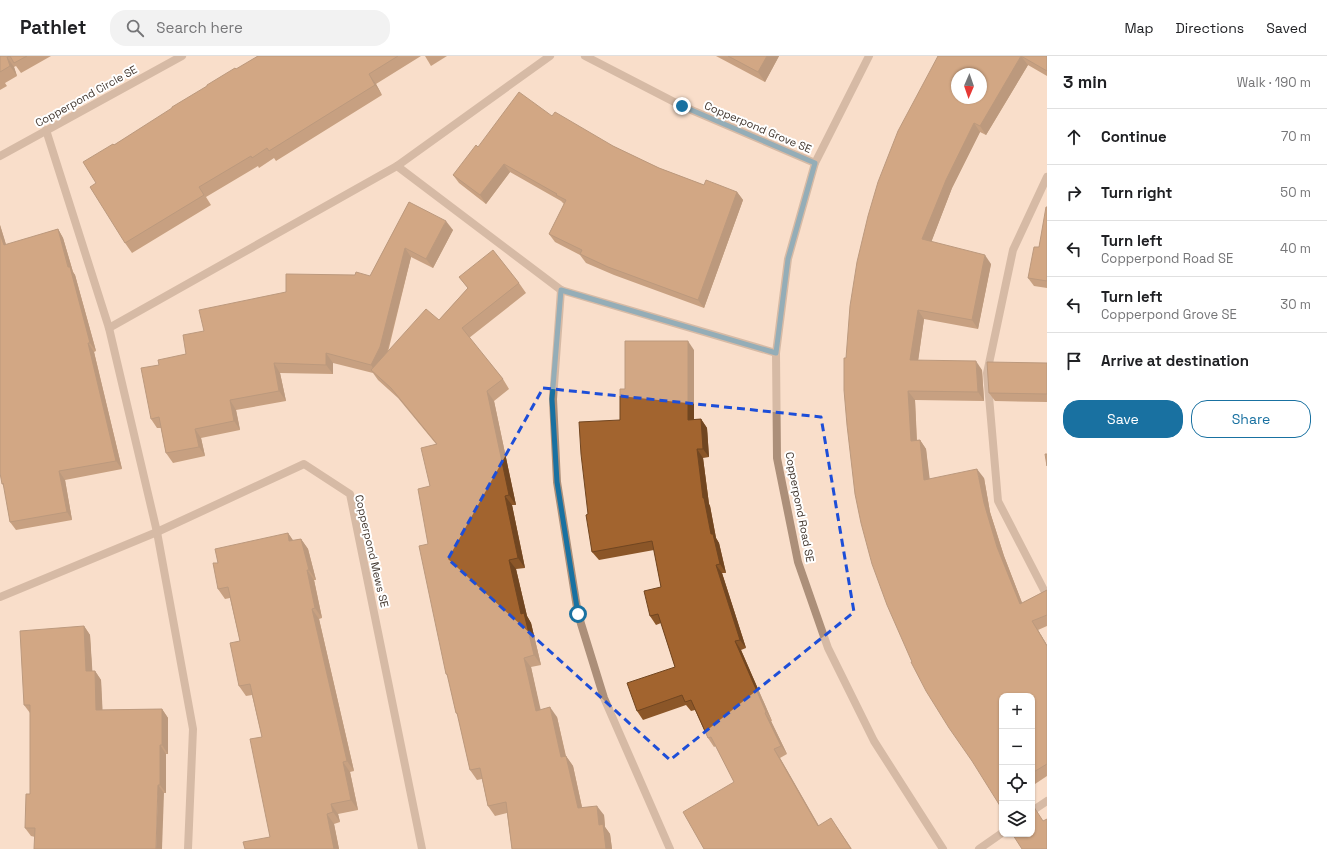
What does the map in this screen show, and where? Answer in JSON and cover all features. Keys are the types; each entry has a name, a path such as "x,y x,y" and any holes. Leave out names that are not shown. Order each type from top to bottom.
{"street":[{"name":"Copperpond Circle SE","path":"0,156 182,56"},
{"path":"109,328 397,166 550,56"},
{"name":"Copperpond Grove SE","path":"585,56 682,106 815,163"},
{"name":"Copperpond Road SE","path":"869,56 815,163 788,259 776,353 777,458 798,562 828,648 874,740 943,849"},
{"path":"46,130 109,328 157,532 193,729 188,849"},
{"path":"397,166 561,290 776,353"},
{"path":"1047,177 1013,250 987,373 998,501 1047,596"},
{"path":"561,290 552,399 557,482 578,614 604,698 670,849"},
{"name":"Copperpond Mews SE","path":"0,597 157,532 304,464 350,494 422,849"},
{"path":"1035,809 1047,801"},
{"path":"979,849 999,835"}],"highlighted area":[{"path":"543,388 821,417 854,612 670,760 448,559"}],"building":[{"path":"0,56 10,56 7,57 10,66 0,72"},
{"path":"10,56 27,56 14,63"},
{"path":"258,56 398,56 369,74 375,85 269,151 267,148 252,158 251,156 199,187 204,195 125,243 90,187 96,183 83,162 113,144 114,145 235,68 236,69"},
{"path":"728,56 767,56 758,72"},
{"path":"938,56 1021,56 980,126 974,123 946,180 922,239 985,255 972,320 918,310 910,360 976,361 978,392 908,391 911,441 920,440 924,480 977,469 984,503 997,547 1020,604 1047,590 1047,615 1032,621 1047,646 1047,764 1035,771 1035,693 999,693 999,804 926,691 911,662 887,605 872,564 855,494 844,390 844,358 846,358 850,306 857,262 878,182 898,131"},
{"path":"1021,56 1047,56 1047,71"},
{"path":"519,92 552,116 555,112 613,146 659,168 704,185 706,180 737,192 698,300 608,267 580,254 582,250 549,234 566,200 504,164 480,195 453,175 476,145 478,147"},
{"path":"409,202 446,221 426,259 405,248 380,347 371,365 326,353 326,365 274,363 279,391 230,400 234,421 195,429 199,447 166,453 159,417 151,419 141,368 159,365 158,360 186,354 183,335 204,331 199,310 286,292 286,274 355,275 356,272 370,276"},
{"path":"1046,207 1047,281 1028,278 1034,247 1039,247"},
{"path":"58,229 68,267 70,267 90,343 88,343 116,461 59,471 67,512 10,522 0,473 0,234 4,245"},
{"path":"493,250 519,283 462,328 503,379 487,391 509,495 505,496 518,558 509,560 521,614 524,613 534,655 524,658 536,711 550,707 561,757 566,756 578,808 597,806 599,825 603,824 606,849 512,849 506,802 488,806 480,768 470,770 457,713 446,674 419,546 428,544 418,489 430,486 421,448 437,444 391,388 371,370 426,309 439,320 468,288 459,277"},
{"path":"625,341 688,341 688,420 701,419 703,449 697,449 703,498 711,534 713,534 720,564 716,565 740,640 735,641 766,712 765,713 781,746 774,749 818,826 831,818 851,849 704,849 683,812 734,782 711,737 708,738 691,700 685,702 682,695 637,711 627,683 675,667 658,614 650,616 644,591 661,587 652,541 592,552 586,515 588,514 579,422 620,420 620,389 625,389"},
{"path":"987,362 1047,363 1047,394 989,393"},
{"path":"1045,454 1047,454 1047,466"},
{"path":"288,533 289,541 301,539 309,570 307,570 315,608 312,609 347,761 343,762 351,800 331,804 333,812 327,814 334,849 245,849 243,842 270,837 250,739 262,737 250,684 239,686 230,643 240,641 228,587 218,589 213,563 218,563 215,549"},
{"path":"84,626 86,671 95,671 96,710 162,709 162,745 160,745 160,785 158,785 156,849 34,849 35,828 25,828 26,794 30,794 30,705 24,705 20,631"},
{"path":"1035,809 1043,821 1047,819 1047,849 1022,849 1014,837 1035,837"}],"route":[{"path":"578,614 557,482 552,399 561,290 776,353 788,259 815,163 682,106"}]}
